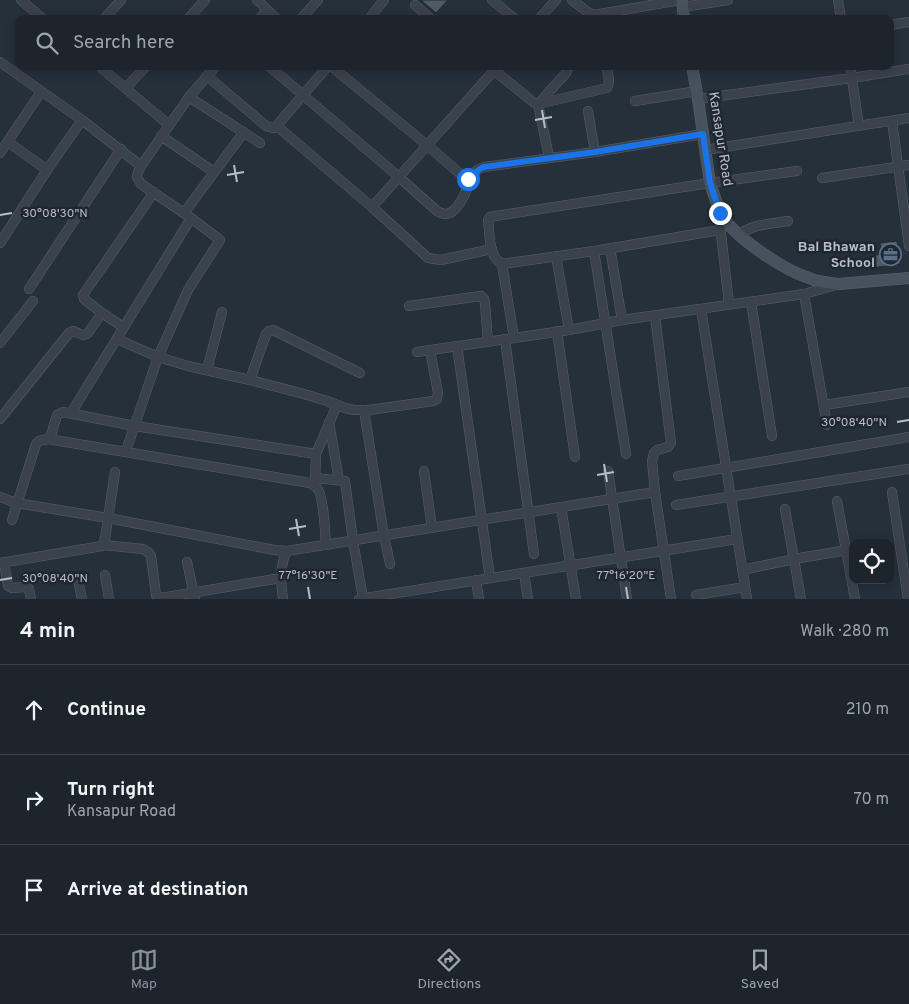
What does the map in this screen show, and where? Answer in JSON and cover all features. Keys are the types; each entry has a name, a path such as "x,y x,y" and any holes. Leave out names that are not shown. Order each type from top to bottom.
{"street":[{"path":"21,0 38,15"},
{"path":"108,15 121,0"},
{"path":"192,15 205,0"},
{"path":"257,0 273,15"},
{"path":"305,15 318,0"},
{"path":"371,15 384,0"},
{"path":"492,0 510,15"},
{"path":"543,15 556,0"},
{"path":"572,0 592,15"},
{"path":"611,15 728,0"},
{"path":"838,0 840,15"},
{"path":"415,5 426,15"},
{"path":"263,15 267,10"},
{"path":"894,24 909,22"},
{"path":"0,63 82,120 141,166"},
{"path":"635,101 852,78 909,69"},
{"path":"104,70 170,125"},
{"path":"126,88 142,70"},
{"path":"126,452 158,357 188,290 220,240 141,184 137,178 138,172 189,97 213,70"},
{"path":"274,70 437,211 445,214 453,211 467,190 470,179 481,168 703,134"},
{"path":"278,128 279,123 326,70"},
{"path":"335,70 427,145 465,179 470,179"},
{"path":"372,207 492,70"},
{"path":"496,70 533,102 538,104 607,88 609,81 607,70"},
{"path":"538,104 567,70"},
{"name":"Kansapur Road","path":"693,70 710,183 722,217 739,235 785,268 808,278 827,283 839,284 909,278"},
{"path":"851,70 859,126"},
{"path":"208,76 266,126 278,128 372,207 428,258 445,259 492,249"},
{"path":"0,152 41,92"},
{"path":"189,97 260,143"},
{"path":"538,104 549,157"},
{"path":"588,111 595,152"},
{"path":"705,150 909,118"},
{"path":"0,244 47,170 82,120"},
{"path":"892,121 907,217 909,246"},
{"path":"71,413 117,339 187,215 214,172 244,132"},
{"path":"161,136 214,172"},
{"path":"8,142 47,170"},
{"path":"28,289 121,149"},
{"path":"822,178 909,165"},
{"path":"720,230 502,264 494,258 488,220 492,216 797,171"},
{"path":"123,327 102,313 83,295 154,192"},
{"path":"722,217 720,230 729,304"},
{"path":"739,235 744,230 751,228 788,221"},
{"path":"610,248 622,320"},
{"path":"594,251 626,454"},
{"path":"556,256 569,330"},
{"path":"502,264 534,554"},
{"path":"417,352 804,294 839,284"},
{"path":"804,294 827,425"},
{"path":"409,306 479,295 485,302 488,342"},
{"path":"0,343 33,301"},
{"path":"751,302 772,436"},
{"path":"701,310 747,599"},
{"path":"207,370 222,312"},
{"path":"0,419 68,332 73,331 85,335 102,313"},
{"path":"655,316 671,445 653,454 652,461 671,599"},
{"path":"250,380 266,334 271,330 360,373"},
{"path":"557,331 575,457"},
{"path":"117,339 158,357 188,366 250,380 354,410 433,401 437,398 438,393 430,350"},
{"path":"457,346 490,578"},
{"path":"824,405 909,392"},
{"path":"326,545 321,501 315,482 316,454 337,405"},
{"path":"364,410 390,564"},
{"path":"48,439 58,413 63,412 134,426 316,454"},
{"path":"329,422 339,480"},
{"path":"678,476 909,438"},
{"path":"12,520 36,444 39,441 48,439 310,483 345,480 361,599 737,539"},
{"path":"676,506 908,469"},
{"path":"424,471 432,528"},
{"path":"608,471 627,599"},
{"path":"103,545 106,539 115,472"},
{"path":"0,497 16,503 108,518 287,552 655,492"},
{"path":"892,492 908,599"},
{"path":"742,570 849,550 838,501"},
{"path":"561,507 576,599"},
{"path":"785,509 801,599"},
{"path":"894,542 898,541"},
{"path":"31,599 28,588 12,588 8,586 2,562 103,545 143,549 149,553 156,595 161,598 194,596 280,578"},
{"path":"283,599 280,578 287,552"},
{"path":"188,562 194,596"},
{"path":"524,573 528,599"},
{"path":"105,575 109,599"},
{"path":"476,580 479,599"},
{"path":"854,584 856,599"},
{"path":"79,585 82,599"},
{"path":"696,595 745,587"},
{"path":"423,589 424,599"}],"building":[{"path":"421,0 448,0 436,13"},
{"path":"897,241 900,264 872,268 870,256 882,254 880,243"}],"place":[{"name":"Bal Bhawan School","path":"891,255"}],"route":[{"path":"468,179 472,178 478,170 484,167 595,152 703,134 710,183 720,213"}]}
